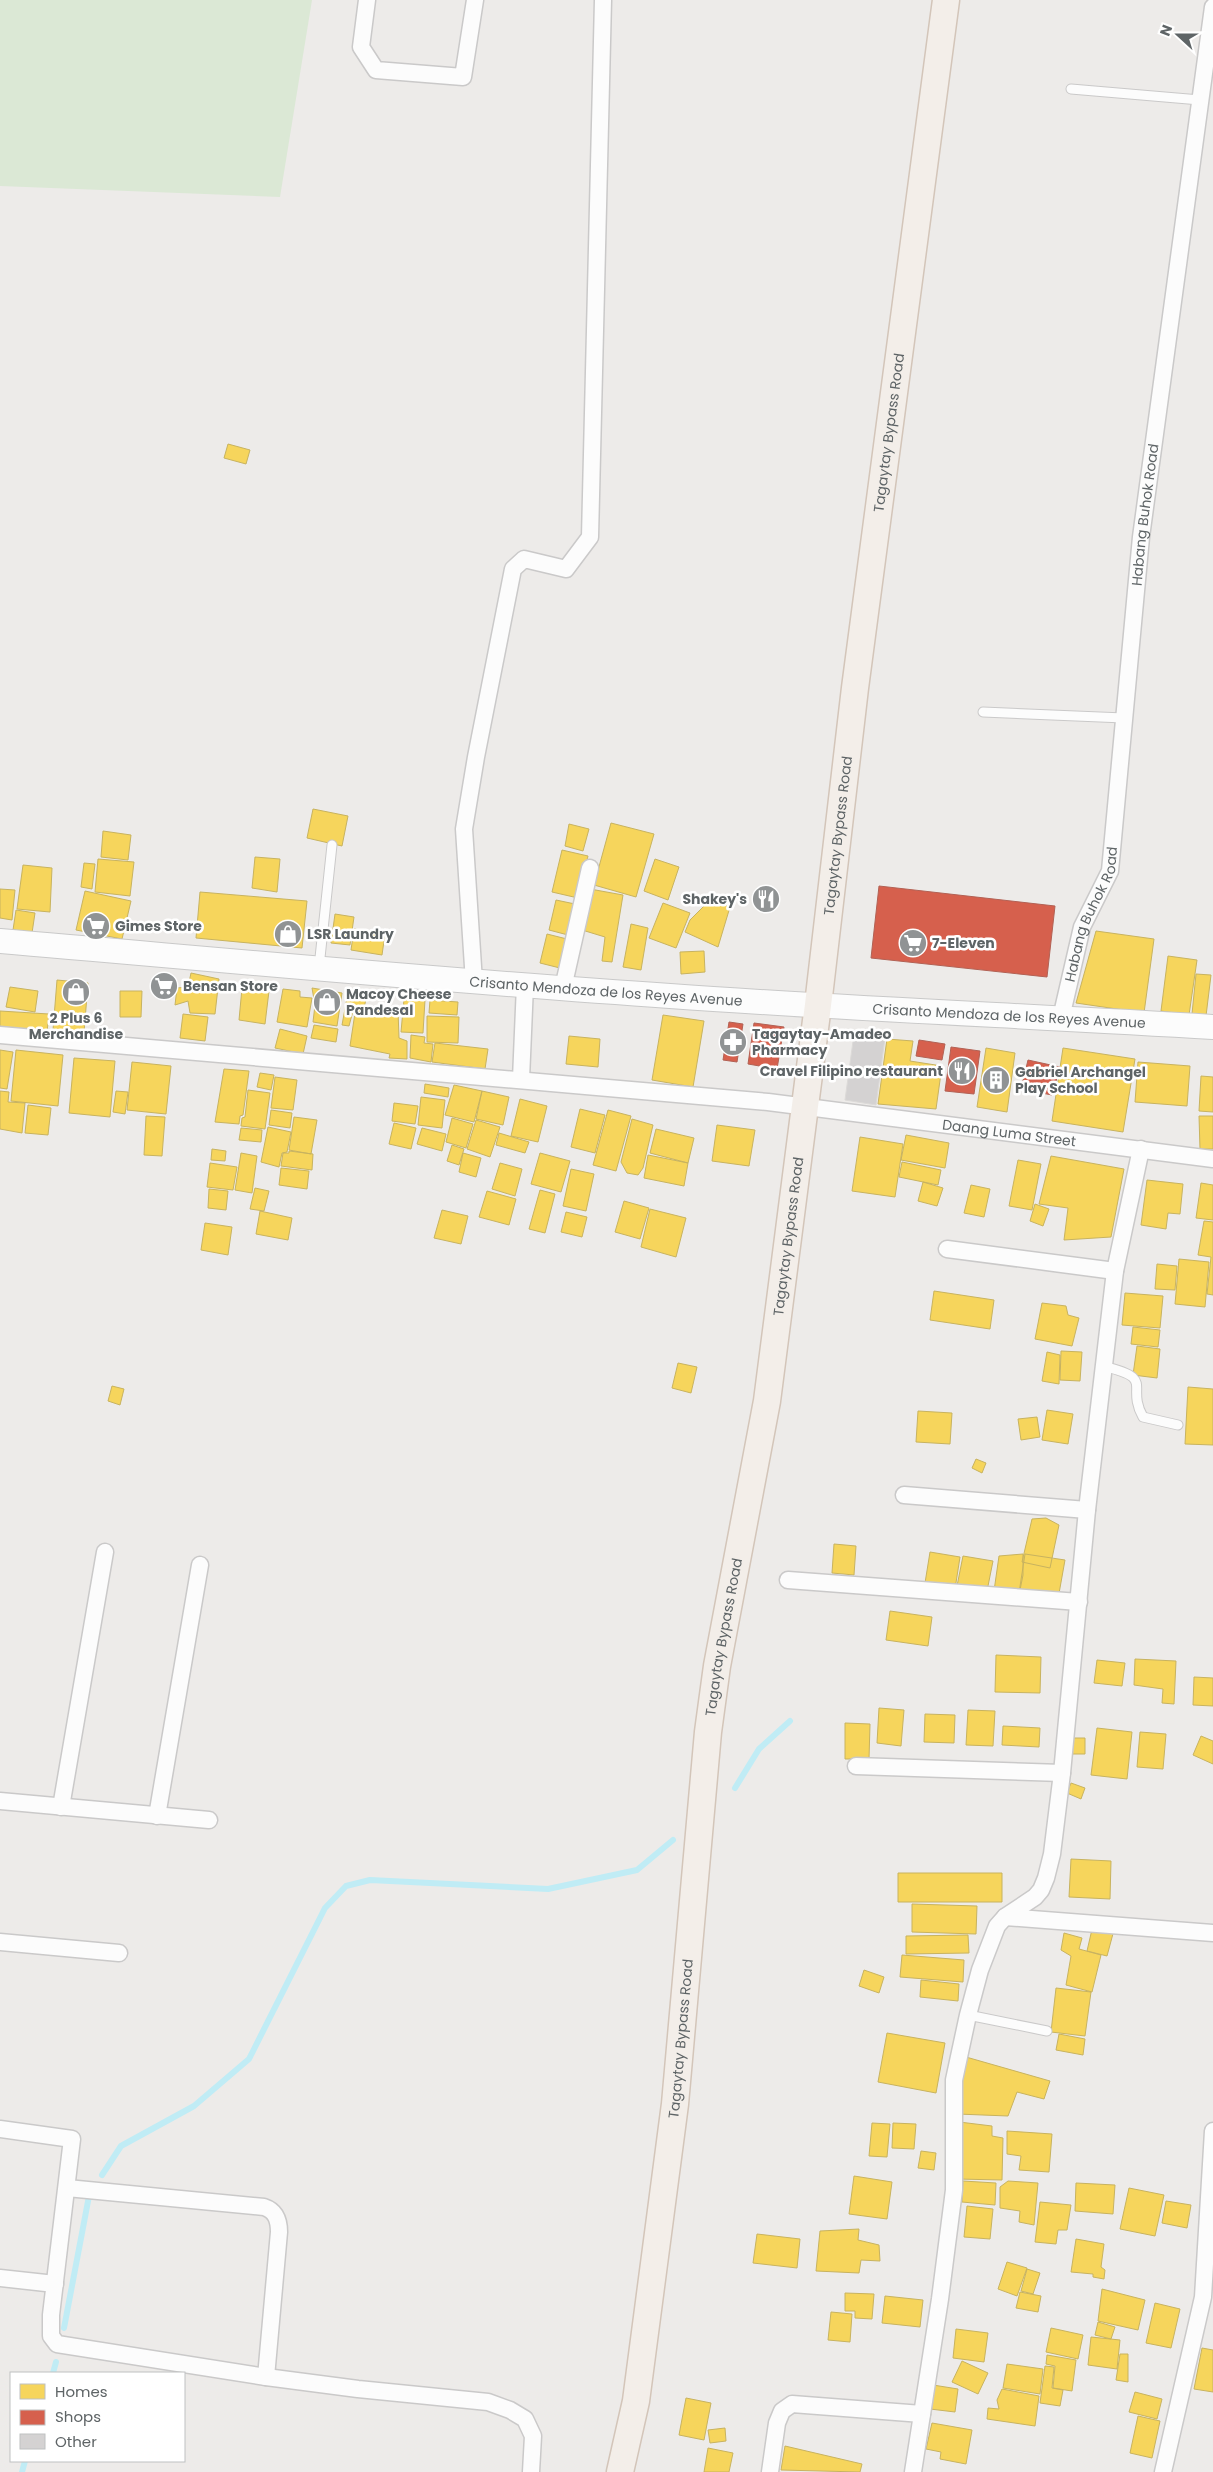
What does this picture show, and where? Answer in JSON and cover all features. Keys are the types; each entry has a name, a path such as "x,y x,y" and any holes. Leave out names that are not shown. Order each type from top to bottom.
{"main road":[{"name":"Tagaytay Bypass Road","path":"620,2472 636,2401 674,2104 708,1732 717,1666 767,1401 818,1005 854,688 946,0"},
{"name":"Crisanto Mendoza de los Reyes Avenue","path":"0,941 474,982 818,1005 1213,1028"}],"street":[{"path":"367,0 361,47 376,70 463,77 475,0"},
{"path":"474,982 464,829 476,757 513,569 524,559 566,569 590,537 603,0"},
{"name":"Habang Buhok Road","path":"1061,1018 1082,927 1110,871 1141,537 1213,7"},
{"path":"563,988 590,868"},
{"path":"521,1079 526,985"},
{"name":"Daang Luma Street","path":"0,1035 521,1079 804,1106 1213,1159"},
{"path":"913,2472 940,2299 954,2190 954,2080 968,2015 991,1937 1005,1917 1035,1897 1046,1878 1062,1773 1087,1510 1115,1271 1141,1149"},
{"path":"947,1249 1115,1271"},
{"path":"904,1495 1087,1510"},
{"path":"61,1807 105,1552"},
{"path":"157,1816 200,1565"},
{"path":"788,1580 1079,1602"},
{"path":"856,1766 1062,1773"},
{"path":"0,1801 209,1820"},
{"path":"1005,1917 1213,1934"},
{"path":"0,1942 119,1953"},
{"path":"0,2129 72,2139 51,2328 51,2336 57,2344 358,2390 488,2402 525,2419 533,2436 531,2472"},
{"path":"1163,2472 1203,2297 1213,2131"},
{"path":"67,2188 264,2207 273,2211 278,2220 279,2232 266,2377"},
{"path":"0,2278 55,2284"},
{"path":"770,2472 777,2423 782,2411 792,2404 922,2414"}],"lane":[{"path":"1071,89 1200,100"},
{"path":"983,712 1124,718"},
{"path":"319,970 332,845"},
{"path":"1104,1366 1126,1372 1135,1379 1139,1410 1143,1417 1178,1425"},
{"path":"968,2015 1047,2031"}],"green space":[{"path":"0,0 312,0 280,197 0,186"}],"building: Homes":[{"path":"228,444 250,450 246,464 224,458"},
{"path":"313,809 348,816 342,846 307,838"},
{"path":"611,823 654,834 636,897 594,885"},
{"path":"569,824 589,829 583,851 565,846"},
{"path":"103,831 131,835 128,860 101,857"},
{"path":"562,850 588,856 578,898 552,892"},
{"path":"255,857 280,859 277,892 252,888"},
{"path":"98,859 134,862 130,896 95,892"},
{"path":"655,859 679,867 668,900 644,891"},
{"path":"84,863 95,864 92,889 81,887"},
{"path":"23,865 52,868 50,912 17,909"},
{"path":"0,889 15,890 12,920 0,918"},
{"path":"590,889 623,895 612,962 602,961 605,937 582,930"},
{"path":"85,891 131,901 122,939 76,930"},
{"path":"200,892 307,901 302,948 196,938"},
{"path":"556,900 575,904 568,935 549,930"},
{"path":"710,900 730,907 718,947 685,932 690,920"},
{"path":"663,903 690,913 676,948 649,938"},
{"path":"16,910 35,913 32,933 13,930"},
{"path":"335,914 354,917 350,945 331,943"},
{"path":"631,924 648,928 641,970 623,967"},
{"path":"354,929 385,934 382,955 351,950"},
{"path":"1096,931 1154,939 1144,1013 1076,1003"},
{"path":"547,934 567,939 560,968 540,963"},
{"path":"704,951 705,972 681,974 680,952"},
{"path":"1168,956 1197,960 1189,1015 1161,1011"},
{"path":"191,973 219,979 215,1014 190,1013 188,1001 175,1005 177,988 188,987"},
{"path":"1196,974 1211,975 1206,1016 1192,1014"},
{"path":"57,980 88,983 84,1033 53,1030"},
{"path":"10,987 38,991 35,1012 6,1007"},
{"path":"242,988 269,991 265,1024 239,1020"},
{"path":"312,988 342,993 337,1026 313,1022 315,1005"},
{"path":"283,989 300,991 300,997 312,998 307,1027 277,1022"},
{"path":"120,991 142,991 141,1017 120,1017"},
{"path":"347,998 366,999 363,1013 353,1011 349,1026 342,1025"},
{"path":"404,999 425,1000 423,1033 401,1032"},
{"path":"430,1000 458,1002 457,1015 429,1013"},
{"path":"367,1007 398,1010 399,1038 407,1041 407,1059 389,1058 390,1054 350,1046 355,1013 365,1016"},
{"path":"0,1011 49,1014 47,1032 0,1029"},
{"path":"183,1014 208,1017 205,1041 180,1038"},
{"path":"663,1015 704,1021 693,1087 652,1080"},
{"path":"427,1016 459,1017 458,1043 427,1042"},
{"path":"314,1025 338,1029 336,1042 311,1038"},
{"path":"280,1029 307,1036 303,1054 275,1048"},
{"path":"411,1035 425,1037 424,1043 433,1044 431,1062 410,1058"},
{"path":"569,1036 600,1039 598,1067 566,1064"},
{"path":"887,1039 913,1041 910,1061 942,1066 936,1109 878,1104"},
{"path":"435,1043 488,1049 485,1069 432,1062"},
{"name":"Gabriel Archangel Play School","path":"986,1048 1015,1053 1007,1112 977,1107"},
{"path":"1063,1048 1135,1059 1123,1132 1052,1121"},
{"path":"0,1050 13,1052 7,1089 0,1088"},
{"path":"16,1050 63,1055 58,1106 11,1101"},
{"path":"74,1058 115,1061 110,1117 69,1113"},
{"path":"132,1062 171,1066 166,1114 127,1110"},
{"path":"1138,1062 1190,1066 1187,1106 1135,1102"},
{"path":"224,1069 249,1071 243,1115 240,1116 239,1124 215,1122"},
{"path":"260,1073 274,1075 271,1090 257,1087"},
{"path":"1201,1076 1213,1077 1213,1112 1199,1111"},
{"path":"275,1077 297,1080 293,1110 271,1108"},
{"path":"425,1084 449,1088 448,1097 424,1093"},
{"path":"454,1085 482,1091 474,1122 445,1115"},
{"path":"248,1090 270,1093 265,1129 241,1126 242,1118 245,1117"},
{"path":"0,1091 9,1092 8,1102 25,1103 22,1133 0,1129"},
{"path":"116,1091 128,1092 125,1114 113,1112"},
{"path":"482,1091 509,1097 503,1125 476,1119"},
{"path":"421,1097 445,1100 442,1128 418,1125"},
{"path":"520,1099 547,1106 538,1142 511,1136"},
{"path":"394,1103 418,1106 415,1124 392,1121"},
{"path":"28,1105 51,1108 48,1135 25,1133"},
{"path":"580,1109 605,1115 595,1153 571,1147"},
{"path":"271,1110 292,1113 290,1128 269,1125"},
{"path":"608,1110 631,1116 616,1171 593,1165"},
{"path":"146,1116 165,1117 162,1156 144,1155"},
{"path":"1199,1116 1213,1116 1213,1149 1200,1149"},
{"path":"294,1117 317,1120 311,1154 289,1150"},
{"path":"452,1118 473,1124 466,1148 446,1142"},
{"path":"632,1119 653,1125 643,1168 638,1175 627,1173 621,1162"},
{"path":"476,1120 500,1127 490,1157 467,1149"},
{"path":"394,1123 416,1128 411,1149 389,1144"},
{"path":"717,1125 755,1130 749,1166 712,1161"},
{"path":"268,1127 291,1132 287,1152 282,1153 279,1167 261,1162"},
{"path":"241,1128 262,1130 261,1142 239,1140"},
{"path":"422,1128 446,1134 442,1151 417,1144"},
{"path":"656,1129 694,1138 688,1163 650,1153"},
{"path":"499,1133 529,1142 525,1153 496,1145"},
{"path":"906,1135 949,1143 945,1168 901,1160"},
{"path":"860,1137 903,1144 895,1197 852,1191"},
{"path":"452,1145 464,1149 459,1165 447,1161"},
{"path":"212,1149 226,1151 225,1161 211,1160"},
{"path":"289,1151 313,1154 312,1170 281,1166 283,1153 289,1153"},
{"path":"241,1153 257,1156 252,1193 235,1190"},
{"path":"463,1153 481,1158 476,1177 459,1172"},
{"path":"540,1153 570,1161 561,1192 531,1184"},
{"path":"648,1155 688,1163 684,1186 644,1178"},
{"path":"1051,1156 1124,1169 1111,1237 1064,1240 1068,1208 1039,1204"},
{"path":"1018,1160 1041,1164 1032,1210 1009,1206"},
{"path":"902,1162 941,1170 938,1185 899,1177"},
{"path":"210,1163 237,1167 233,1190 207,1187"},
{"path":"500,1163 522,1169 515,1196 492,1189"},
{"path":"281,1168 309,1171 307,1189 279,1185"},
{"path":"571,1169 594,1174 586,1211 563,1206"},
{"path":"1147,1180 1183,1184 1180,1214 1168,1213 1166,1229 1141,1225"},
{"path":"923,1182 943,1188 937,1206 918,1201"},
{"path":"1201,1183 1213,1185 1213,1220 1196,1218"},
{"path":"971,1185 990,1189 984,1217 964,1213"},
{"path":"255,1188 269,1191 264,1211 250,1209"},
{"path":"209,1189 228,1191 226,1210 208,1208"},
{"path":"540,1190 555,1194 545,1233 529,1229"},
{"path":"487,1191 516,1199 509,1225 479,1217"},
{"path":"624,1201 649,1208 640,1239 615,1232"},
{"path":"1035,1204 1049,1209 1043,1226 1030,1221"},
{"path":"650,1209 686,1218 676,1257 641,1247"},
{"path":"442,1210 468,1216 461,1244 434,1238"},
{"path":"260,1211 292,1218 288,1240 256,1234"},
{"path":"566,1212 587,1217 582,1237 561,1232"},
{"path":"1204,1221 1213,1222 1213,1295 1207,1294 1211,1257 1198,1255"},
{"path":"205,1223 232,1227 228,1255 201,1250"},
{"path":"1179,1259 1209,1262 1205,1307 1175,1304"},
{"path":"1157,1264 1177,1266 1175,1290 1155,1289"},
{"path":"934,1291 994,1300 990,1329 930,1320"},
{"path":"1125,1293 1163,1296 1160,1328 1122,1325"},
{"path":"1042,1303 1066,1306 1068,1315 1079,1318 1072,1346 1035,1339"},
{"path":"1133,1327 1160,1330 1158,1347 1131,1344"},
{"path":"1137,1346 1160,1349 1157,1378 1133,1375"},
{"path":"1061,1351 1082,1352 1080,1381 1060,1380"},
{"path":"1047,1352 1060,1355 1059,1384 1042,1381"},
{"path":"678,1363 697,1367 691,1393 672,1388"},
{"path":"112,1386 124,1389 120,1405 108,1401"},
{"path":"1188,1387 1213,1389 1213,1445 1185,1444"},
{"path":"1047,1410 1073,1414 1068,1444 1042,1440"},
{"path":"918,1411 952,1413 950,1444 916,1442"},
{"path":"1037,1417 1040,1437 1021,1440 1018,1419"},
{"path":"976,1459 986,1463 982,1473 972,1468"},
{"path":"1046,1518 1059,1525 1050,1568 1022,1562 1032,1519"},
{"path":"834,1544 856,1546 854,1575 832,1573"},
{"path":"930,1552 960,1557 955,1589 925,1583"},
{"path":"1023,1554 1023,1575 1019,1595 994,1591 999,1556"},
{"path":"1025,1554 1065,1560 1058,1599 1019,1593"},
{"path":"963,1556 993,1561 987,1591 957,1586"},
{"path":"890,1611 932,1617 928,1646 886,1640"},
{"path":"996,1655 1041,1657 1040,1693 995,1692"},
{"path":"1135,1659 1176,1661 1174,1704 1162,1703 1163,1689 1134,1685"},
{"path":"1097,1660 1125,1663 1122,1686 1094,1683"},
{"path":"1194,1677 1213,1678 1213,1706 1193,1705"},
{"path":"879,1708 904,1710 901,1746 877,1743"},
{"path":"968,1710 995,1711 993,1746 966,1745"},
{"path":"925,1714 955,1715 954,1743 924,1742"},
{"path":"845,1723 870,1724 869,1759 845,1759"},
{"path":"1003,1726 1040,1728 1039,1747 1002,1745"},
{"path":"1097,1728 1132,1732 1127,1779 1091,1775"},
{"path":"1140,1732 1166,1734 1163,1769 1137,1767"},
{"path":"1201,1736 1213,1741 1213,1764 1193,1755"},
{"path":"1066,1738 1085,1738 1085,1754 1067,1754"},
{"path":"1071,1783 1085,1788 1081,1799 1067,1793"},
{"path":"1071,1859 1111,1861 1110,1899 1069,1897"},
{"path":"898,1873 1002,1873 1002,1902 898,1902"},
{"path":"912,1904 977,1906 976,1934 912,1932"},
{"path":"1093,1925 1114,1930 1107,1956 1087,1951"},
{"path":"1064,1933 1082,1938 1079,1949 1101,1955 1092,1992 1066,1985 1071,1956 1061,1950"},
{"path":"968,1935 969,1953 906,1954 906,1936"},
{"path":"902,1955 964,1960 963,1982 900,1977"},
{"path":"864,1970 884,1977 879,1993 859,1986"},
{"path":"921,1980 959,1984 958,2001 920,1997"},
{"path":"1056,1988 1091,1992 1085,2036 1051,2032"},
{"path":"887,2033 945,2043 936,2093 878,2082"},
{"path":"1059,2034 1085,2039 1083,2055 1056,2050"},
{"path":"966,2057 1050,2081 1044,2099 1017,2092 1008,2116 957,2114"},
{"path":"951,2121 992,2126 992,2136 1003,2138 1002,2180 957,2179"},
{"path":"872,2123 890,2124 887,2157 869,2156"},
{"path":"893,2123 916,2124 914,2149 892,2148"},
{"path":"1007,2131 1052,2134 1049,2172 1019,2170 1021,2156 1007,2154"},
{"path":"921,2151 936,2153 934,2170 918,2168"},
{"path":"854,2176 892,2182 887,2219 849,2214"},
{"path":"963,2181 996,2183 995,2205 962,2202"},
{"path":"1008,2181 1038,2183 1034,2225 1019,2222 1020,2211 1000,2208 1000,2187"},
{"path":"1076,2183 1115,2185 1113,2214 1075,2211"},
{"path":"1129,2188 1164,2195 1155,2236 1120,2229"},
{"path":"1166,2201 1191,2205 1187,2228 1162,2223"},
{"path":"1040,2202 1071,2205 1067,2230 1058,2230 1056,2244 1035,2242"},
{"path":"967,2206 993,2209 990,2239 964,2237"},
{"path":"859,2229 858,2240 879,2245 880,2261 861,2260 859,2273 816,2271 820,2231"},
{"path":"757,2234 800,2239 797,2268 753,2263"},
{"path":"1076,2239 1104,2244 1101,2267 1105,2270 1104,2279 1093,2277 1093,2274 1071,2272"},
{"path":"1007,2262 1027,2268 1017,2296 998,2289"},
{"path":"1027,2269 1040,2273 1033,2294 1021,2291"},
{"path":"1102,2289 1145,2300 1138,2330 1098,2321"},
{"path":"1020,2292 1041,2296 1038,2312 1016,2308"},
{"path":"845,2293 874,2294 872,2319 855,2318 855,2311 845,2311"},
{"path":"885,2296 923,2300 920,2327 882,2323"},
{"path":"1155,2303 1180,2309 1171,2348 1146,2343"},
{"path":"831,2312 852,2314 850,2342 828,2340"},
{"path":"1098,2322 1115,2327 1111,2339 1095,2335"},
{"path":"1051,2328 1083,2335 1078,2359 1046,2352"},
{"path":"956,2329 988,2333 984,2362 953,2358"},
{"path":"1091,2337 1120,2340 1117,2369 1088,2365"},
{"path":"1202,2348 1213,2350 1213,2392 1194,2389"},
{"path":"1120,2354 1128,2354 1128,2382 1116,2380"},
{"path":"1047,2355 1076,2360 1072,2391 1053,2388 1055,2366 1046,2364"},
{"path":"962,2361 988,2373 978,2394 952,2382"},
{"path":"1007,2364 1043,2369 1040,2394 1003,2388"},
{"path":"1045,2366 1054,2367 1052,2388 1063,2390 1060,2406 1040,2403"},
{"path":"933,2385 958,2389 955,2412 930,2409"},
{"path":"1002,2389 1039,2396 1035,2426 987,2419 988,2408 999,2409 997,2400"},
{"path":"1135,2392 1162,2399 1157,2419 1129,2412"},
{"path":"686,2398 711,2403 704,2440 679,2435"},
{"path":"1138,2416 1160,2421 1152,2458 1130,2453"},
{"path":"932,2423 972,2430 966,2464 940,2459 941,2452 926,2449"},
{"path":"725,2428 726,2441 710,2443 708,2430"},
{"path":"785,2446 862,2464 860,2472 781,2470"},
{"path":"708,2448 733,2453 729,2472 704,2472"}],"building: Shops":[{"path":"879,886 1055,906 1047,977 871,958"},
{"name":"Tagaytay-Amadeo Pharmacy","path":"729,1022 743,1024 737,1062 723,1060"},
{"path":"754,1023 784,1027 777,1069 748,1064"},
{"path":"919,1040 945,1044 942,1060 916,1056"},
{"name":"Cravel Filipino restaurant","path":"951,1047 980,1051 974,1094 945,1091"},
{"path":"1028,1060 1060,1067 1052,1095 1021,1089"}],"building: Other":[{"path":"854,1034 885,1038 876,1105 845,1100"}],"waterway":[{"path":"735,1788 759,1749 790,1721"},
{"path":"102,2175 121,2146 194,2106 249,2059 325,1908 346,1886 370,1880 548,1889 637,1870 673,1840"},
{"path":"64,2328 89,2196"},
{"path":"53,2372 56,2362"},
{"path":"22,2472 25,2462"}],"place":[{"name":"Shakey's","path":"766,899"},
{"name":"Gimes Store","path":"96,926"},
{"name":"LSR Laundry","path":"288,934"},
{"name":"7-Eleven","path":"913,943"},
{"name":"Bensan Store","path":"164,986"},
{"name":"2 Plus 6 Merchandise","path":"76,992"},
{"name":"Macoy Cheese Pandesal","path":"327,1002"},
{"name":"Tagaytay-Amadeo Pharmacy","path":"733,1042"},
{"name":"Cravel Filipino restaurant","path":"962,1071"},
{"name":"Gabriel Archangel Play School","path":"996,1080"}]}
